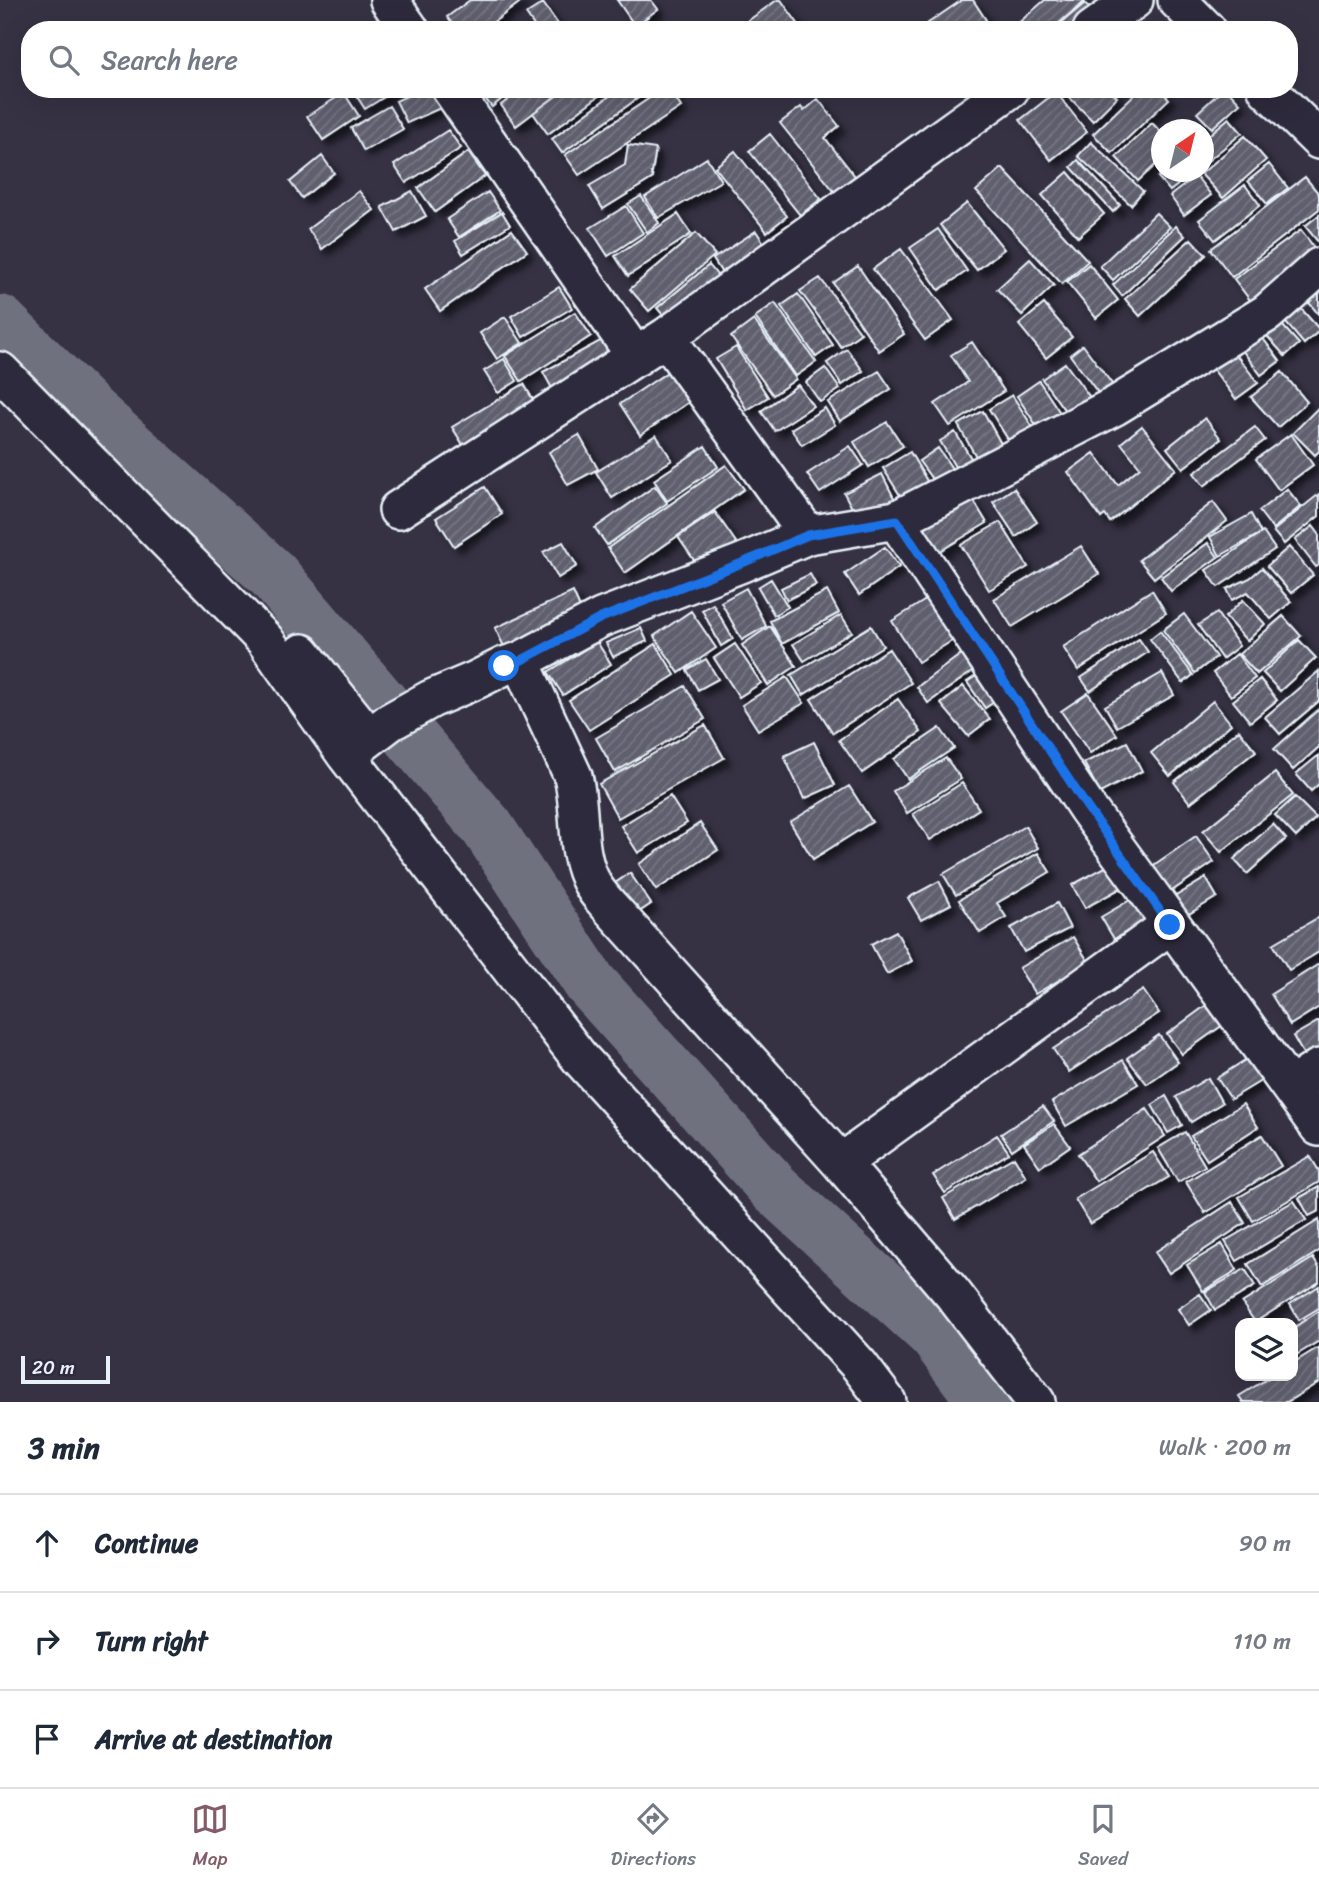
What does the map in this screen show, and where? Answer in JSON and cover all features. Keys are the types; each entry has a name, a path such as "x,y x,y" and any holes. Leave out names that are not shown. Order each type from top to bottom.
{"street":[{"path":"389,0 404,21"},
{"path":"1105,21 1134,0"},
{"path":"1177,0 1198,21"},
{"path":"457,98 636,357"},
{"path":"398,510 666,337 998,98"},
{"path":"1277,98 1319,140"},
{"path":"369,738 431,699 500,669 601,618 808,535 897,520 1115,406 1267,313 1319,267"},
{"path":"666,337 808,535"},
{"path":"0,351 133,477 303,653 369,738 579,1057 859,1365 887,1402"},
{"path":"0,371 265,640 369,738"},
{"path":"897,520 1087,807 1170,925 1305,1078 1319,1127"},
{"path":"500,669 573,776 578,795 577,813 583,862 593,885 841,1163 953,1294 1036,1402"},
{"path":"841,1163 1170,925"}],"building":[{"path":"470,0 523,0 495,21 450,21 447,17"},
{"path":"617,0 651,0 658,9 642,21 632,21"},
{"path":"777,0 781,0 796,21 748,21"},
{"path":"962,0 973,0 986,20 984,21 931,21"},
{"path":"1045,0 1086,0 1062,21 1021,21"},
{"path":"543,3 556,21 531,21 526,14"},
{"path":"1085,3 1099,21 1064,21"},
{"path":"336,98 347,98 359,116 323,140 307,116"},
{"path":"358,98 383,98 365,109"},
{"path":"402,98 441,98 445,106 407,123 396,101"},
{"path":"484,98 503,98 492,107"},
{"path":"510,98 553,98 516,126 501,105"},
{"path":"554,98 596,98 548,134 533,113"},
{"path":"607,98 638,98 562,153 552,139"},
{"path":"650,98 675,98 681,107 579,175 565,155"},
{"path":"1048,98 1061,98 1087,132 1051,160 1020,120"},
{"path":"1070,98 1116,98 1093,121"},
{"path":"1131,98 1169,99 1112,153 1093,134"},
{"path":"1213,98 1235,98 1240,103 1214,126 1214,119 1203,119 1197,113"},
{"path":"818,99 839,126 825,138 858,180 838,196 780,123 801,107 804,111"},
{"path":"389,106 403,129 364,151 351,128"},
{"path":"1229,118 1242,133 1214,156 1214,131"},
{"path":"1151,124 1151,169 1138,181 1116,157"},
{"path":"448,130 461,148 406,183 394,165"},
{"path":"770,134 821,199 800,215 749,151"},
{"path":"1245,136 1266,160 1223,198 1208,182 1214,182 1214,163"},
{"path":"1091,142 1143,191 1131,205 1078,156"},
{"path":"628,145 656,149 651,173 653,178 603,209 589,186 625,165"},
{"path":"735,151 787,216 767,232 715,167"},
{"path":"468,152 485,176 435,212 418,188"},
{"path":"322,156 334,173 302,198 290,182"},
{"path":"707,158 721,181 658,218 645,197"},
{"path":"1078,160 1120,205 1113,212 1071,167"},
{"path":"1269,164 1288,188 1267,204 1248,181"},
{"path":"1002,168 1088,261 1062,284 976,191"},
{"path":"1068,172 1104,214 1078,237 1042,195"},
{"path":"1305,177 1319,194 1319,209 1232,277 1211,249"},
{"path":"1162,182 1181,182 1170,191"},
{"path":"1188,182 1201,182 1211,195 1184,215 1170,196"},
{"path":"1245,185 1260,205 1215,240 1199,220"},
{"path":"359,191 374,210 322,249 308,229"},
{"path":"412,191 426,216 396,232 382,207"},
{"path":"488,192 500,210 459,237 447,219"},
{"path":"641,196 659,223 647,232 628,204"},
{"path":"967,203 1004,249 977,270 940,225"},
{"path":"626,206 643,233 608,256 590,228"},
{"path":"502,212 510,225 463,254 455,241"},
{"path":"1156,213 1170,227 1113,280 1100,266"},
{"path":"678,214 691,234 628,276 615,256"},
{"path":"1319,215 1319,243 1305,226"},
{"path":"1176,226 1185,236 1122,296 1113,285"},
{"path":"938,229 967,271 939,290 910,248"},
{"path":"512,230 527,251 440,311 425,289"},
{"path":"1301,230 1319,254 1253,304 1234,279"},
{"path":"756,231 771,254 728,282 713,259"},
{"path":"696,233 715,255 649,311 630,289"},
{"path":"1191,239 1206,255 1140,316 1125,299"},
{"path":"901,249 953,320 925,340 873,269"},
{"path":"1030,259 1054,285 1022,315 997,289"},
{"path":"1089,264 1118,300 1096,318 1067,282"},
{"path":"709,265 725,285 673,327 657,308"},
{"path":"858,266 904,334 879,351 833,283"},
{"path":"820,278 861,333 841,347 800,291"},
{"path":"559,287 572,308 523,337 511,316"},
{"path":"1319,288 1319,315 1306,299"},
{"path":"798,294 833,345 816,357 781,306"},
{"path":"775,303 816,362 796,376 755,317"},
{"path":"1044,304 1072,337 1046,358 1019,325"},
{"path":"1297,304 1319,329 1304,344 1281,317"},
{"path":"575,312 591,336 521,381 505,356"},
{"path":"505,317 522,343 497,359 480,333"},
{"path":"1275,317 1299,344 1285,356 1261,329"},
{"path":"754,320 796,379 773,395 731,337"},
{"path":"1255,328 1280,361 1261,375 1236,342"},
{"path":"604,339 616,361 555,394 543,372"},
{"path":"972,342 1004,391 950,426 935,404 968,382 951,355"},
{"path":"1083,345 1115,388 1102,398 1070,355"},
{"path":"736,347 768,397 747,410 716,359"},
{"path":"1231,348 1258,383 1236,399 1209,364"},
{"path":"847,349 863,371 842,385 827,363"},
{"path":"504,359 517,381 498,393 484,371"},
{"path":"1065,363 1094,403 1071,419 1042,379"},
{"path":"825,368 840,389 820,402 806,382"},
{"path":"669,371 689,402 640,435 620,404"},
{"path":"879,371 891,389 840,421 828,402"},
{"path":"1282,372 1307,402 1278,427 1251,397"},
{"path":"1039,381 1068,425 1046,440 1017,396"},
{"path":"524,384 536,405 465,448 452,427"},
{"path":"798,385 813,406 775,431 761,411"},
{"path":"1012,395 1039,437 1016,452 989,409"},
{"path":"1319,407 1319,451 1315,455 1293,433"},
{"path":"825,408 835,425 802,445 791,429"},
{"path":"983,411 1006,453 982,467 958,425"},
{"path":"1205,418 1221,439 1183,468 1167,448"},
{"path":"887,422 903,446 869,467 854,442"},
{"path":"1142,426 1176,469 1110,522 1105,515 1101,518 1068,472 1094,453 1118,485 1140,467 1121,443"},
{"path":"1255,427 1265,440 1204,486 1194,473"},
{"path":"955,432 977,468 961,477 940,441"},
{"path":"1291,434 1313,465 1279,490 1256,459"},
{"path":"579,435 598,469 568,485 549,452"},
{"path":"656,435 672,460 612,498 596,472"},
{"path":"705,446 718,467 667,501 654,480"},
{"path":"850,446 863,465 820,493 807,474"},
{"path":"938,448 955,473 937,486 919,461"},
{"path":"910,452 934,493 908,508 883,468"},
{"path":"726,465 744,489 625,573 608,548"},
{"path":"882,474 895,500 858,519 844,493"},
{"path":"655,486 667,503 607,545 595,528"},
{"path":"485,487 502,514 454,546 436,518"},
{"path":"1014,488 1037,522 1016,537 993,502"},
{"path":"1287,489 1301,506 1273,529 1259,511"},
{"path":"1319,494 1319,516 1284,544 1273,531"},
{"path":"972,498 987,523 932,556 917,531"},
{"path":"1213,502 1227,521 1154,578 1139,560"},
{"path":"715,512 742,551 705,576 678,537"},
{"path":"1251,514 1261,533 1220,556 1210,537"},
{"path":"1000,522 1028,567 989,590 961,545"},
{"path":"1313,526 1319,534 1319,565 1316,567 1295,540"},
{"path":"1263,532 1275,549 1218,587 1206,570"},
{"path":"563,542 577,566 558,578 543,552"},
{"path":"1208,543 1218,557 1171,591 1161,577"},
{"path":"1081,546 1099,574 1012,627 994,599"},
{"path":"885,547 899,567 859,595 845,574"},
{"path":"1289,547 1313,575 1291,593 1267,566"},
{"path":"1262,568 1291,602 1271,619 1248,592 1232,600 1227,589 1250,578"},
{"path":"810,574 816,585 787,600 781,588"},
{"path":"771,579 788,607 774,615 758,587"},
{"path":"746,588 766,626 742,640 721,602"},
{"path":"1152,590 1166,613 1078,670 1063,647"},
{"path":"827,591 839,613 782,644 770,621"},
{"path":"573,592 587,624 510,659 495,628"},
{"path":"932,596 958,637 918,662 892,621"},
{"path":"1243,600 1265,624 1247,641 1225,617"},
{"path":"713,604 733,639 721,646 702,610"},
{"path":"691,611 716,648 679,673 654,636"},
{"path":"1217,613 1239,646 1222,659 1198,625"},
{"path":"1184,614 1216,657 1195,673 1163,630"},
{"path":"841,615 852,632 804,661 793,644"},
{"path":"1283,616 1301,636 1257,674 1239,654"},
{"path":"770,626 796,666 768,685 742,645"},
{"path":"871,626 883,646 803,695 791,675"},
{"path":"641,628 647,641 613,657 606,643"},
{"path":"1160,631 1193,675 1183,683 1150,639"},
{"path":"1139,639 1148,652 1090,691 1081,678"},
{"path":"1299,640 1316,658 1280,691 1263,673"},
{"path":"597,642 611,664 563,695 548,672"},
{"path":"656,644 675,675 589,730 569,700"},
{"path":"735,644 761,683 739,697 714,658"},
{"path":"889,649 911,683 833,733 811,699"},
{"path":"968,649 980,666 928,703 917,687"},
{"path":"1237,654 1255,678 1231,696 1213,673"},
{"path":"706,659 718,679 698,690 687,670"},
{"path":"985,670 1003,696 985,708 967,682"},
{"path":"1319,671 1319,701 1280,734 1265,717"},
{"path":"1162,673 1174,695 1117,727 1105,706"},
{"path":"787,677 804,703 758,730 742,705"},
{"path":"1260,679 1277,700 1250,722 1233,701"},
{"path":"685,686 705,719 615,772 596,738"},
{"path":"963,686 990,719 968,736 941,704"},
{"path":"1088,693 1117,735 1090,753 1061,711"},
{"path":"898,699 921,732 862,773 839,740"},
{"path":"1213,701 1231,724 1170,776 1151,753"},
{"path":"1319,709 1319,747 1293,770 1274,749"},
{"path":"705,725 724,758 618,818 599,784"},
{"path":"940,728 954,748 908,779 894,759"},
{"path":"1239,730 1256,751 1190,803 1174,782"},
{"path":"814,742 835,785 804,799 784,756"},
{"path":"1127,742 1142,771 1100,793 1084,763"},
{"path":"1319,755 1319,784 1311,791 1296,774"},
{"path":"946,758 961,779 907,813 893,791"},
{"path":"1275,773 1293,795 1221,852 1203,831"},
{"path":"962,783 979,809 930,840 913,814"},
{"path":"849,786 872,822 813,859 790,822"},
{"path":"670,796 687,823 638,853 621,826"},
{"path":"1295,797 1316,818 1296,837 1275,815"},
{"path":"700,823 718,850 656,890 639,864"},
{"path":"1273,824 1286,839 1247,874 1234,859"},
{"path":"1025,826 1038,848 956,895 943,874"},
{"path":"1196,836 1214,862 1163,897 1145,871"},
{"path":"1038,853 1050,872 997,903 1006,917 980,933 959,900"},
{"path":"1120,859 1132,882 1085,908 1072,885"},
{"path":"630,873 651,904 633,916 612,885"},
{"path":"1206,878 1217,897 1182,918 1171,899"},
{"path":"939,881 951,904 921,920 908,898"},
{"path":"1142,893 1155,915 1114,939 1101,917"},
{"path":"1057,903 1070,928 1024,952 1011,928"},
{"path":"1319,917 1319,952 1289,970 1273,944"},
{"path":"896,931 912,961 887,974 871,944"},
{"path":"1073,937 1089,963 1035,994 1019,968"},
{"path":"1319,964 1319,1007 1290,1025 1271,994"},
{"path":"1143,990 1159,1013 1069,1072 1053,1049"},
{"path":"1212,1001 1227,1022 1182,1054 1167,1034"},
{"path":"1319,1021 1319,1059 1309,1064 1293,1036"},
{"path":"1159,1035 1178,1062 1147,1084 1127,1058"},
{"path":"1250,1057 1264,1079 1231,1099 1217,1078"},
{"path":"1123,1060 1138,1084 1066,1126 1052,1102"},
{"path":"1208,1078 1222,1103 1191,1122 1176,1097"},
{"path":"1166,1096 1182,1125 1168,1133 1152,1105"},
{"path":"1243,1104 1258,1127 1207,1160 1191,1136"},
{"path":"1043,1106 1054,1121 1012,1150 1001,1134"},
{"path":"1147,1109 1165,1136 1096,1181 1078,1154"},
{"path":"1054,1124 1070,1146 1040,1167 1024,1144"},
{"path":"1185,1132 1205,1166 1178,1182 1158,1148"},
{"path":"997,1135 1009,1153 945,1193 933,1175"},
{"path":"1262,1135 1281,1166 1205,1213 1186,1182"},
{"path":"1153,1152 1169,1177 1090,1224 1075,1199"},
{"path":"1310,1156 1319,1171 1319,1182 1253,1221 1239,1197"},
{"path":"1014,1157 1026,1177 955,1219 943,1198"},
{"path":"1319,1187 1319,1211 1309,1216 1299,1198"},
{"path":"1294,1201 1306,1220 1237,1261 1225,1241"},
{"path":"1232,1202 1245,1223 1169,1273 1155,1252"},
{"path":"1319,1220 1319,1251 1262,1287 1248,1264"},
{"path":"1222,1244 1237,1270 1203,1291 1187,1265"},
{"path":"1313,1258 1319,1268 1319,1282 1261,1318 1252,1318 1242,1303"},
{"path":"1245,1269 1255,1286 1215,1310 1205,1292"},
{"path":"1319,1286 1319,1308 1299,1320 1290,1304"},
{"path":"1200,1294 1211,1310 1189,1325 1178,1309"},
{"path":"1319,1311 1319,1341 1298,1354 1298,1325"},
{"path":"1319,1347 1319,1382 1287,1402 1243,1402 1239,1396 1264,1381 1298,1381 1298,1360"}],"waterway":[{"path":"0,322 89,410 272,574 487,827 590,983 775,1189 935,1335 985,1402"}],"route":[{"path":"504,666 520,661 601,618 808,535 897,520 1087,807 1170,925"}]}
